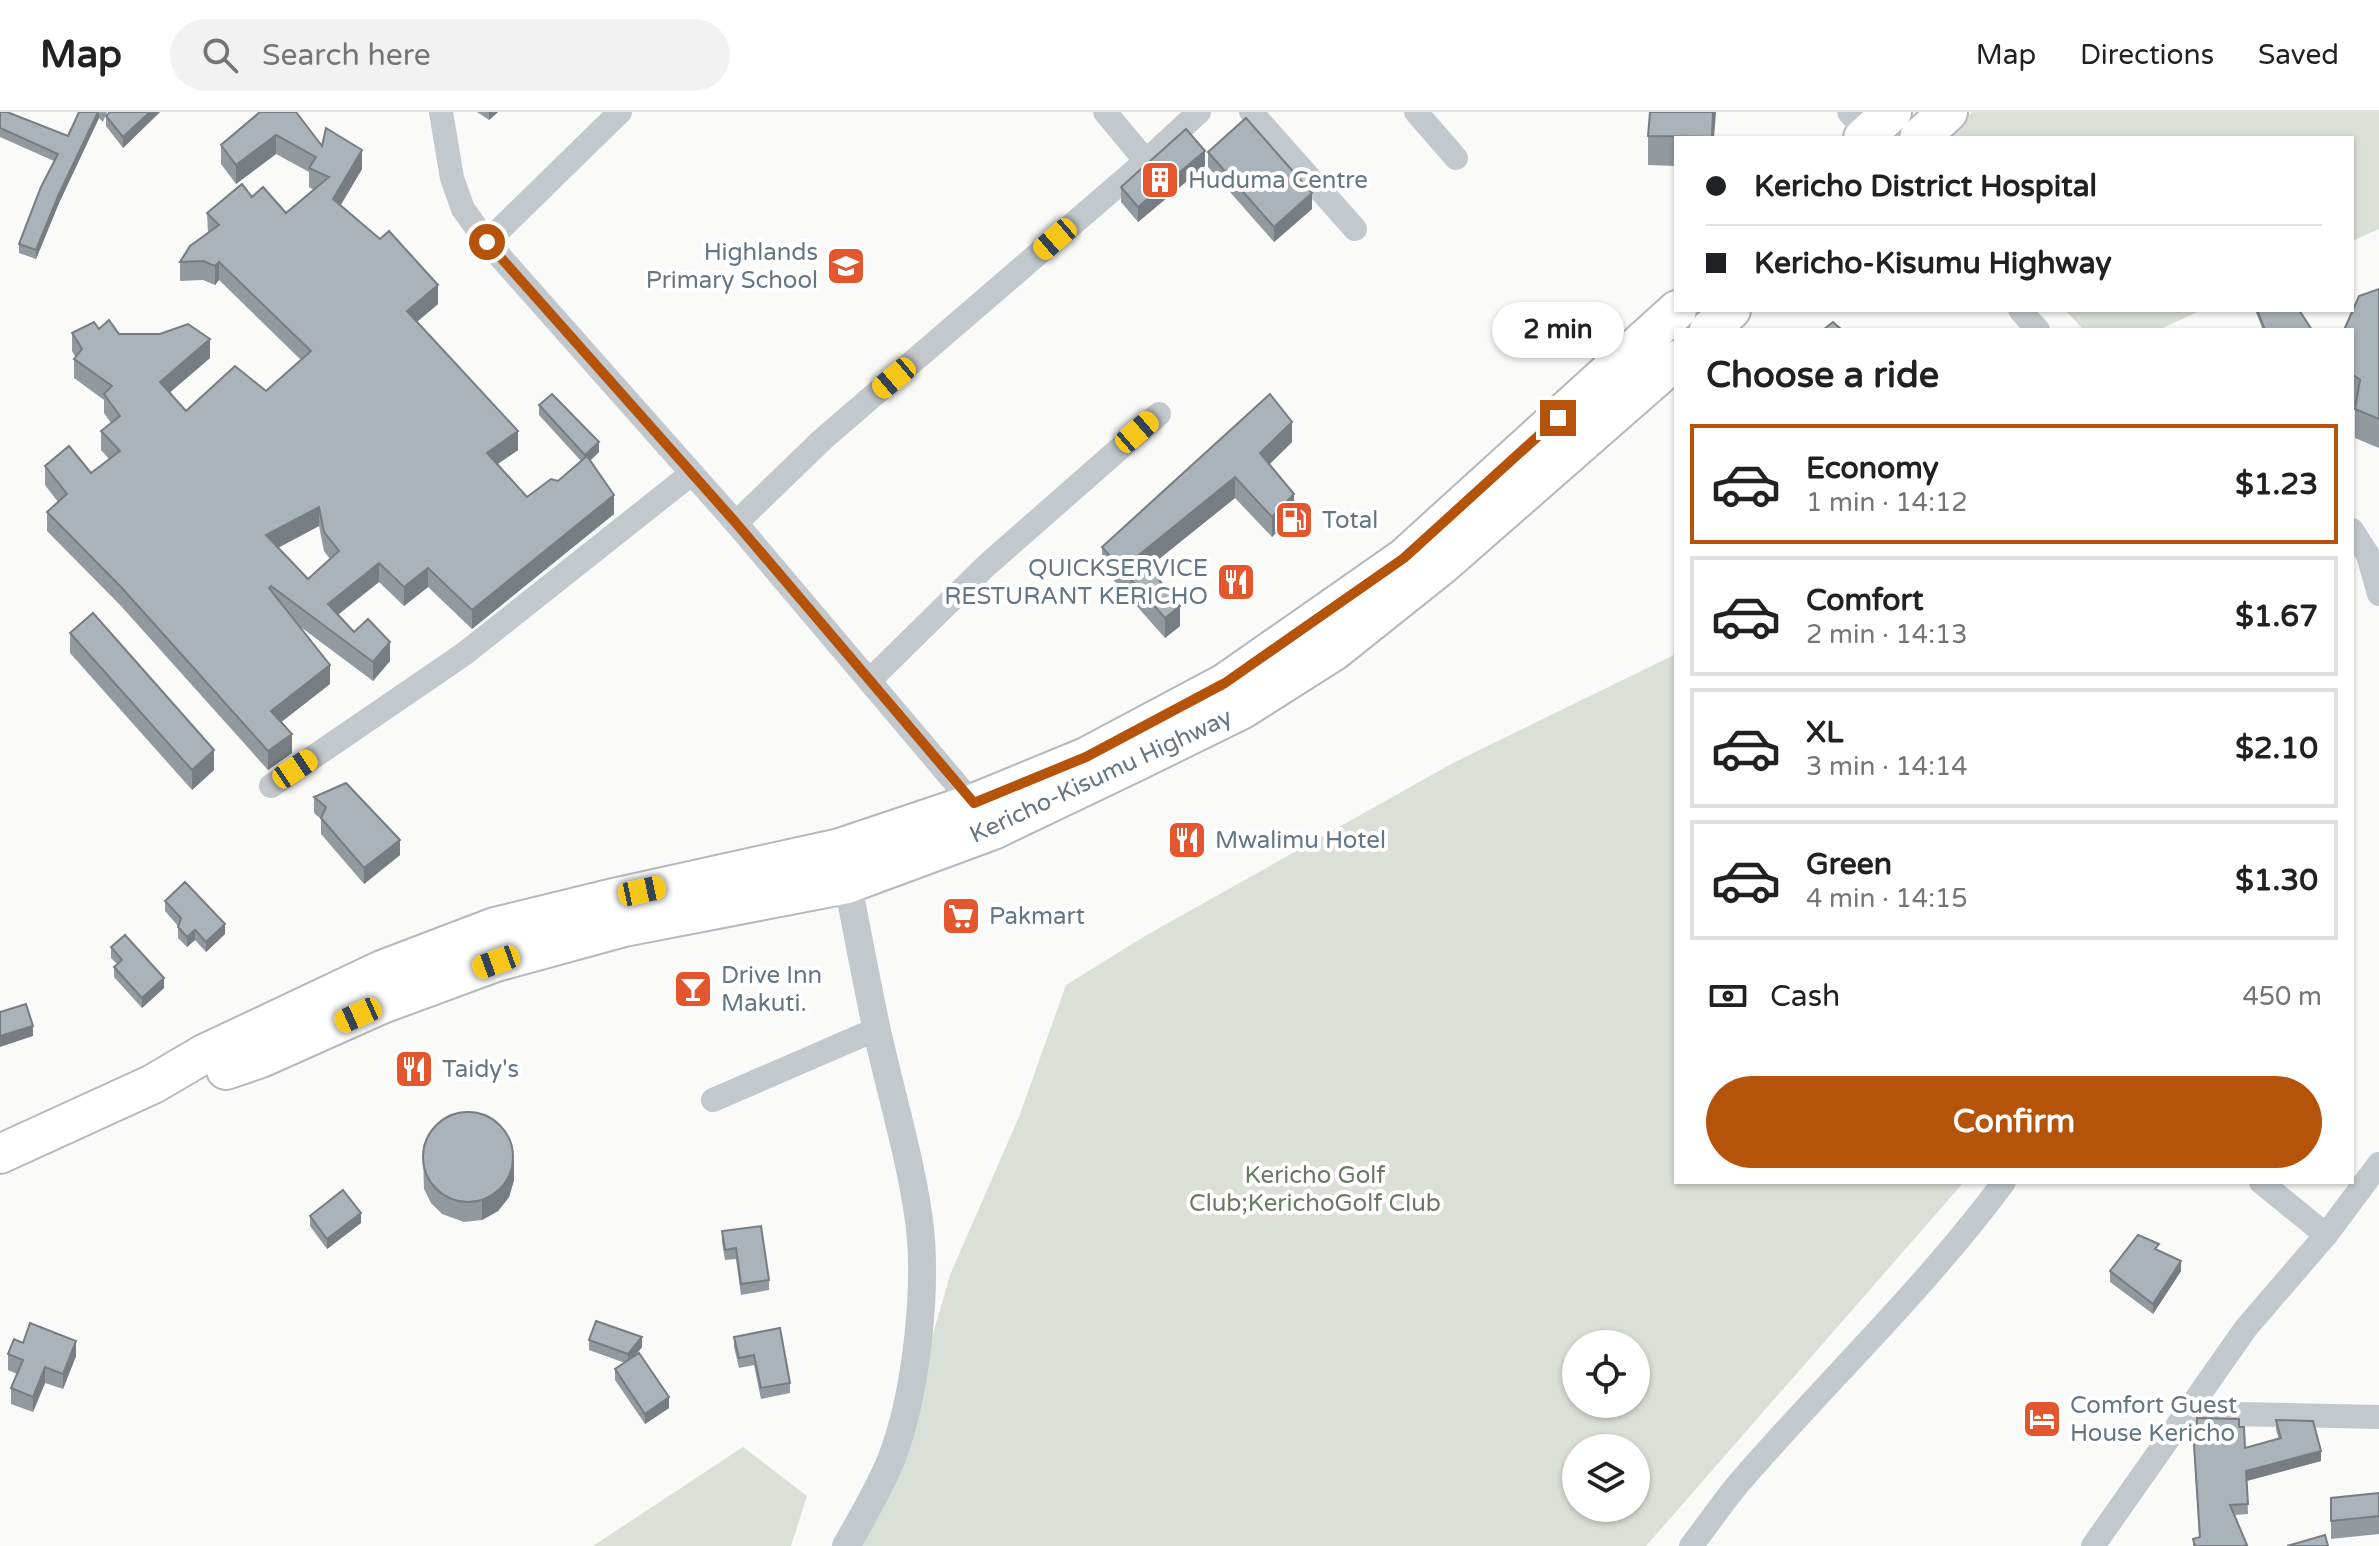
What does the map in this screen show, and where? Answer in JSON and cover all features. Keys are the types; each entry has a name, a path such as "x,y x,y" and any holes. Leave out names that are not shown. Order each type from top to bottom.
{"highway":[{"path":"1921,136 1948,112"},
{"name":"Kericho-Kisumu Highway","path":"983,816 1225,683 1404,558 1675,312"},
{"path":"1711,328 1729,312"},
{"name":"Kericho-Kisumu Highway","path":"0,1154 153,1084 204,1054 382,970 495,927 614,898 844,866 983,816 1241,710 1334,651 1443,564 1674,362"}],"street":[{"path":"441,112 452,178 463,209 487,242 736,523 983,816"},
{"path":"487,242 620,112"},
{"path":"1105,112 1146,161"},
{"path":"736,523 823,439 1199,112"},
{"path":"1251,112 1355,229"},
{"path":"1416,112 1456,158"},
{"path":"2022,312 2036,328"},
{"path":"870,680 987,565 1159,414"},
{"path":"271,786 464,654 691,474"},
{"path":"2354,533 2368,555 2379,594"},
{"path":"844,866 908,1161 919,1223 921,1280 916,1348 904,1417 891,1460 846,1546"},
{"path":"713,1100 877,1029"},
{"path":"2093,1546 2246,1328 2326,1235 2379,1164"},
{"path":"1691,1546 1737,1485 1888,1319 2002,1184"},
{"path":"2263,1184 2326,1235"},
{"path":"2185,1413 2379,1417"}],"green space":[{"path":"1972,112 2379,112 2379,229 2354,240 2354,136 1944,136"},
{"path":"2067,312 2198,312 2162,328 2082,328"},
{"name":"Kericho Golf Club;KerichoGolf Club","path":"1674,655 1674,1184 1962,1184 1646,1546 853,1546 909,1418 950,1275 1019,1117 1066,985 1145,936 1453,763"},
{"path":"743,1447 807,1496 791,1546 593,1546"}],"building":[{"path":"0,112 68,136 79,112 98,112 36,250 19,244 41,187 58,154 0,128"},
{"path":"110,112 150,112 123,137 106,116"},
{"path":"260,112 296,112 322,146 326,128 362,150 333,199 380,239 389,231 438,285 407,311 518,431 487,453 527,497 551,479 558,481 587,456 614,495 472,610 428,568 404,587 379,563 328,604 354,632 368,619 390,642 373,662 271,586 269,588 330,665 271,711 292,734 268,751 121,587 47,512 67,494 45,466 69,446 91,473 120,451 101,431 120,416 104,394 112,386 74,359 82,349 72,333 94,322 99,329 109,320 119,334 160,334 188,324 210,339 160,382 186,411 235,366 266,391 311,351 219,262 215,266 203,261 180,262 190,246 219,225 207,213 242,184 252,197 263,187 286,213 329,177 309,168 316,157 276,135 236,165 221,145","holes":["319,507 324,532 339,551 308,579 266,535"]},
{"path":"1650,112 1713,112 1712,136 1648,136"},
{"path":"1246,118 1312,193 1274,227 1208,152"},
{"name":"Huduma Centre","path":"1186,129 1205,151 1138,207 1121,187"},
{"path":"2379,289 2379,419 2355,409 2360,380 2354,376 2354,328 2345,328 2359,296"},
{"path":"2258,312 2300,312 2311,328 2264,328"},
{"path":"1833,322 1840,328 1826,328"},
{"path":"552,394 599,442 585,455 539,405"},
{"path":"1270,394 1292,422 1260,453 1294,494 1272,517 1235,477 1139,555 1180,606 1165,618 1102,547"},
{"path":"93,613 214,750 192,770 70,633"},
{"path":"346,783 400,840 364,868 321,818 326,807 314,797"},
{"path":"185,882 225,924 206,942 195,930 187,937 178,927 181,918 165,901"},
{"path":"125,935 164,978 142,998 114,967 122,960 111,947"},
{"path":"26,1004 33,1026 0,1036 0,1012"},
{"path":"468,1112 485,1115 500,1125 510,1140 513,1157 510,1174 500,1189 485,1199 468,1202 451,1199 436,1189 426,1174 423,1157 426,1140 436,1125 451,1115"},
{"path":"343,1190 361,1213 327,1239 310,1216"},
{"path":"761,1226 769,1280 741,1284 736,1248 725,1250 722,1231"},
{"path":"2138,1235 2159,1244 2155,1249 2181,1261 2153,1304 2110,1271"},
{"path":"596,1321 642,1337 628,1354 589,1340"},
{"path":"30,1323 76,1341 63,1374 45,1367 33,1397 11,1388 23,1360 8,1354 14,1339 23,1343"},
{"path":"780,1328 790,1383 761,1388 754,1355 739,1358 734,1337"},
{"path":"639,1353 669,1397 645,1414 615,1369"},
{"path":"2197,1418 2239,1419 2239,1427 2244,1427 2245,1448 2281,1438 2276,1420 2313,1421 2321,1451 2246,1471 2248,1504 2230,1505 2245,1546 2195,1546 2193,1539 2200,1537 2193,1430 2197,1430"},
{"path":"2379,1493 2379,1516 2331,1521 2331,1498"},
{"path":"2325,1535 2328,1546 2287,1546"}],"place":[{"name":"Huduma Centre","path":"1160,180"},
{"name":"Highlands Primary School","path":"846,266"},
{"name":"Total","path":"1294,520"},
{"name":"QUICKSERVICE RESTURANT KERICHO","path":"1236,582"},
{"name":"Mwalimu Hotel","path":"1187,840"},
{"name":"Pakmart","path":"961,916"},
{"name":"Drive Inn Makuti.","path":"693,989"},
{"name":"Taidy's","path":"414,1069"},
{"name":"Comfort Guest House Kericho","path":"2042,1419"}],"route":[{"path":"487,242 736,523 974,803 1086,757 1225,683 1404,558 1558,418"}]}
